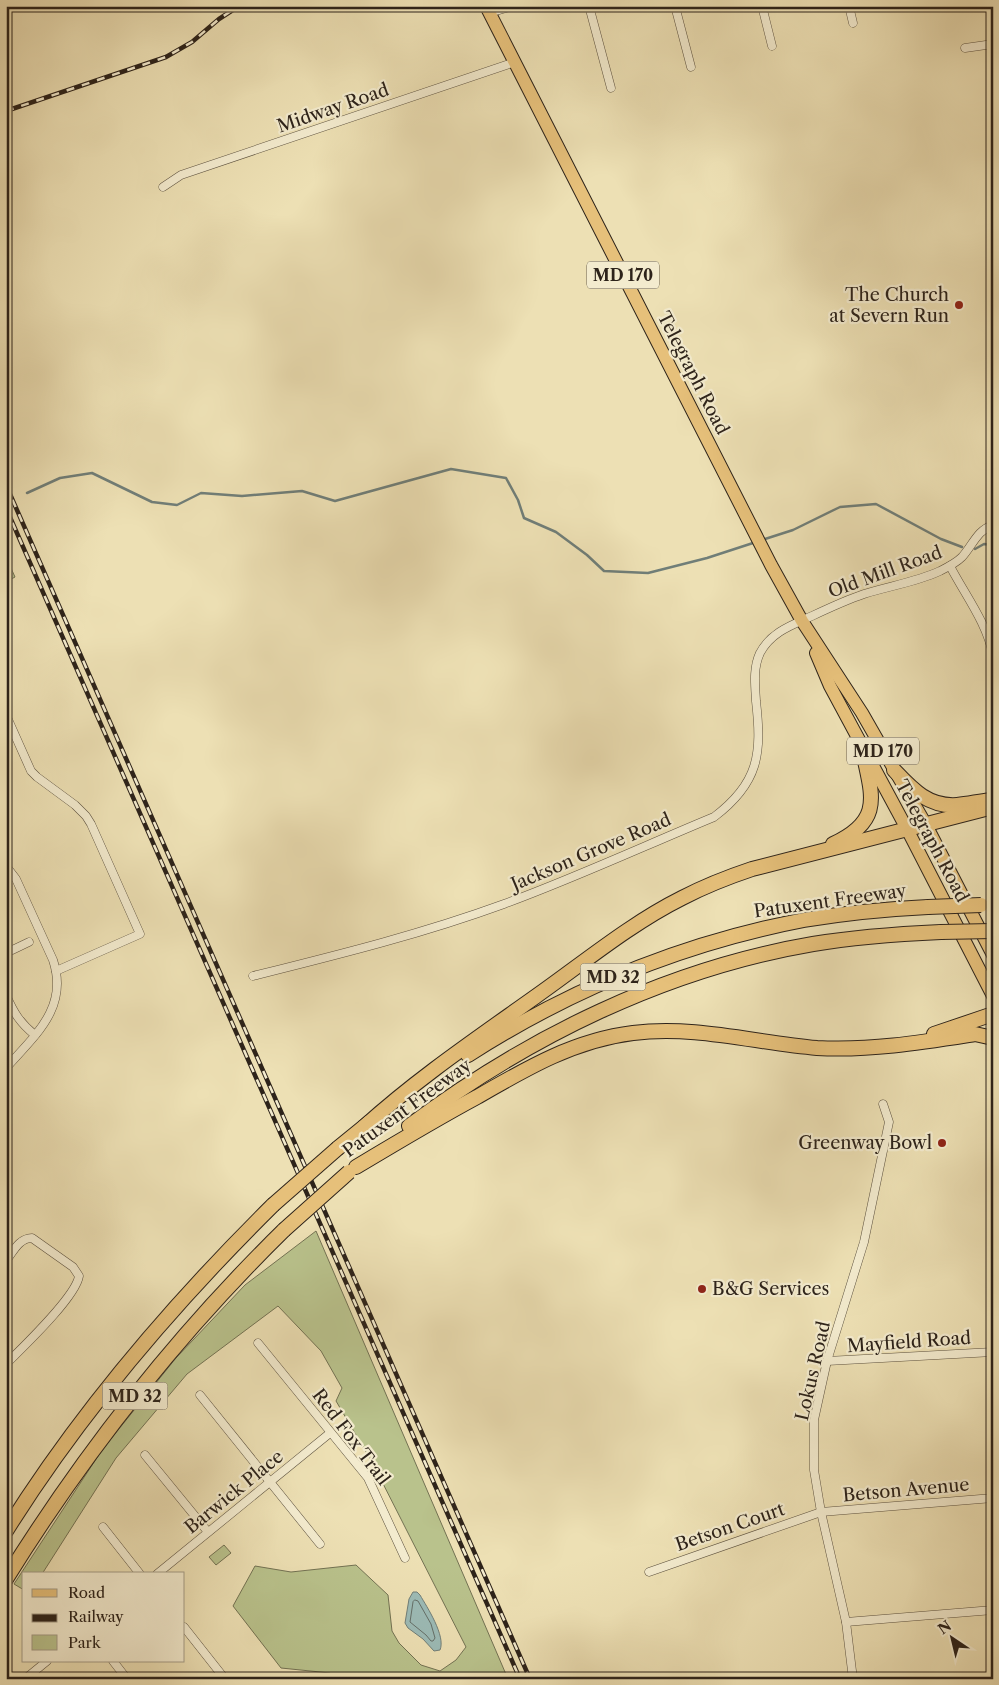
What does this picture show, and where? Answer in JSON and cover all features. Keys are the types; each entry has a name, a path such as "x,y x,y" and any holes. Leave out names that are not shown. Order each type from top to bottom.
{"highway":[{"path":"813,853 852,833 867,817 871,791 862,746"},
{"path":"894,770 923,798 943,805 993,800"},
{"path":"364,1127 395,1099 430,1072 646,919 680,898 726,878 761,866 842,847 993,807"},
{"name":"Patuxent Freeway","path":"6,1530 49,1467 117,1375 190,1290 273,1204 364,1127 434,1077 519,1024 562,1001 602,982 657,960 711,942 805,920 928,906 987,905"},
{"name":"Patuxent Freeway","path":"6,1579 59,1497 138,1392 208,1308 244,1269 284,1230 353,1170 420,1118 493,1069 574,1024 631,998 684,978 765,954 812,944 850,939 941,932 993,931"},
{"path":"894,1044 929,1036 993,1014"},
{"path":"353,1170 418,1130 530,1066 570,1048 606,1038 655,1030 682,1031 816,1048 861,1049 975,1034 993,1038"}],"main road":[{"name":"Telegraph Road","path":"488,9 768,558 802,621 862,713 926,825 993,955"},
{"name":"Telegraph Road","path":"802,621 830,686 907,829 993,996"}],"street":[{"path":"488,9 513,6"},
{"path":"590,6 611,88"},
{"path":"675,6 691,67"},
{"path":"762,6 772,46"},
{"path":"849,6 853,23"},
{"path":"965,48 993,44"},
{"name":"Midway Road","path":"163,187 181,175 514,62"},
{"name":"Old Mill Road","path":"802,621 862,595 924,577 950,566 963,555 982,531 993,525"},
{"path":"950,566 985,627 993,655"},
{"name":"Jackson Grove Road","path":"253,976 372,946 501,905 558,884 714,817 744,788 751,775 757,756 759,726 754,677 760,653 773,636 787,627 802,621"},
{"path":"6,715 31,771 75,805 91,824 140,934 56,971"},
{"path":"6,866 16,879 56,971 57,987 55,1003 46,1022 6,1068"},
{"path":"6,953 29,942"},
{"path":"6,995 20,1022 35,1036"},
{"name":"Lokus Road","path":"854,1679 846,1622 821,1512 814,1470 814,1420 827,1361 864,1242 888,1122 883,1104"},
{"path":"6,1261 22,1240 32,1238 74,1267 79,1276 76,1286 56,1312 6,1364"},
{"name":"Red Fox Trail","path":"258,1343 368,1478 405,1558"},
{"name":"Mayfield Road","path":"827,1361 993,1352"},
{"path":"200,1395 320,1544"},
{"name":"Barwick Place","path":"159,1572 330,1433"},
{"path":"145,1455 208,1532"},
{"name":"Betson Avenue","path":"821,1512 993,1498"},
{"name":"Betson Court","path":"649,1572 821,1512"},
{"path":"103,1527 138,1572"},
{"path":"846,1622 993,1610"},
{"path":"185,1628 225,1679"},
{"path":"25,1679 46,1662"},
{"path":"114,1662 127,1679"}],"green space":[{"path":"6,557 15,577 6,582"},
{"path":"316,1231 508,1679 334,1679 330,1673 281,1668 233,1606 255,1566 291,1572 356,1565 388,1595 392,1631 399,1643 421,1665 440,1671 456,1660 466,1647 373,1464 336,1401 342,1388 321,1351 278,1306 187,1374 116,1458 43,1572 22,1572 22,1589 14,1584 102,1450 176,1358 245,1285"},
{"path":"224,1545 231,1553 216,1565 209,1557"}],"water":[{"path":"413,1592 417,1592 420,1595 435,1622 440,1637 440,1650 434,1651 423,1639 408,1628 405,1623 409,1599"}],"waterway":[{"path":"27,493 60,478 92,473 152,502 177,505 201,493 242,496 302,491 335,501 451,469 506,478 518,500 524,518 556,532 587,555 604,571 648,573 707,558 753,543"},
{"path":"765,539 793,530 840,507 876,504 941,539 962,547"},
{"path":"975,549 984,544 993,545"}],"railway":[{"path":"6,111 166,57 192,42 219,19 239,6"},
{"path":"6,485 530,1679"},
{"path":"6,508 520,1679"}],"place":[{"name":"The Church at Severn Run","path":"959,305"},
{"name":"Greenway Bowl","path":"942,1143"},
{"name":"B&G Services","path":"702,1289"}]}
